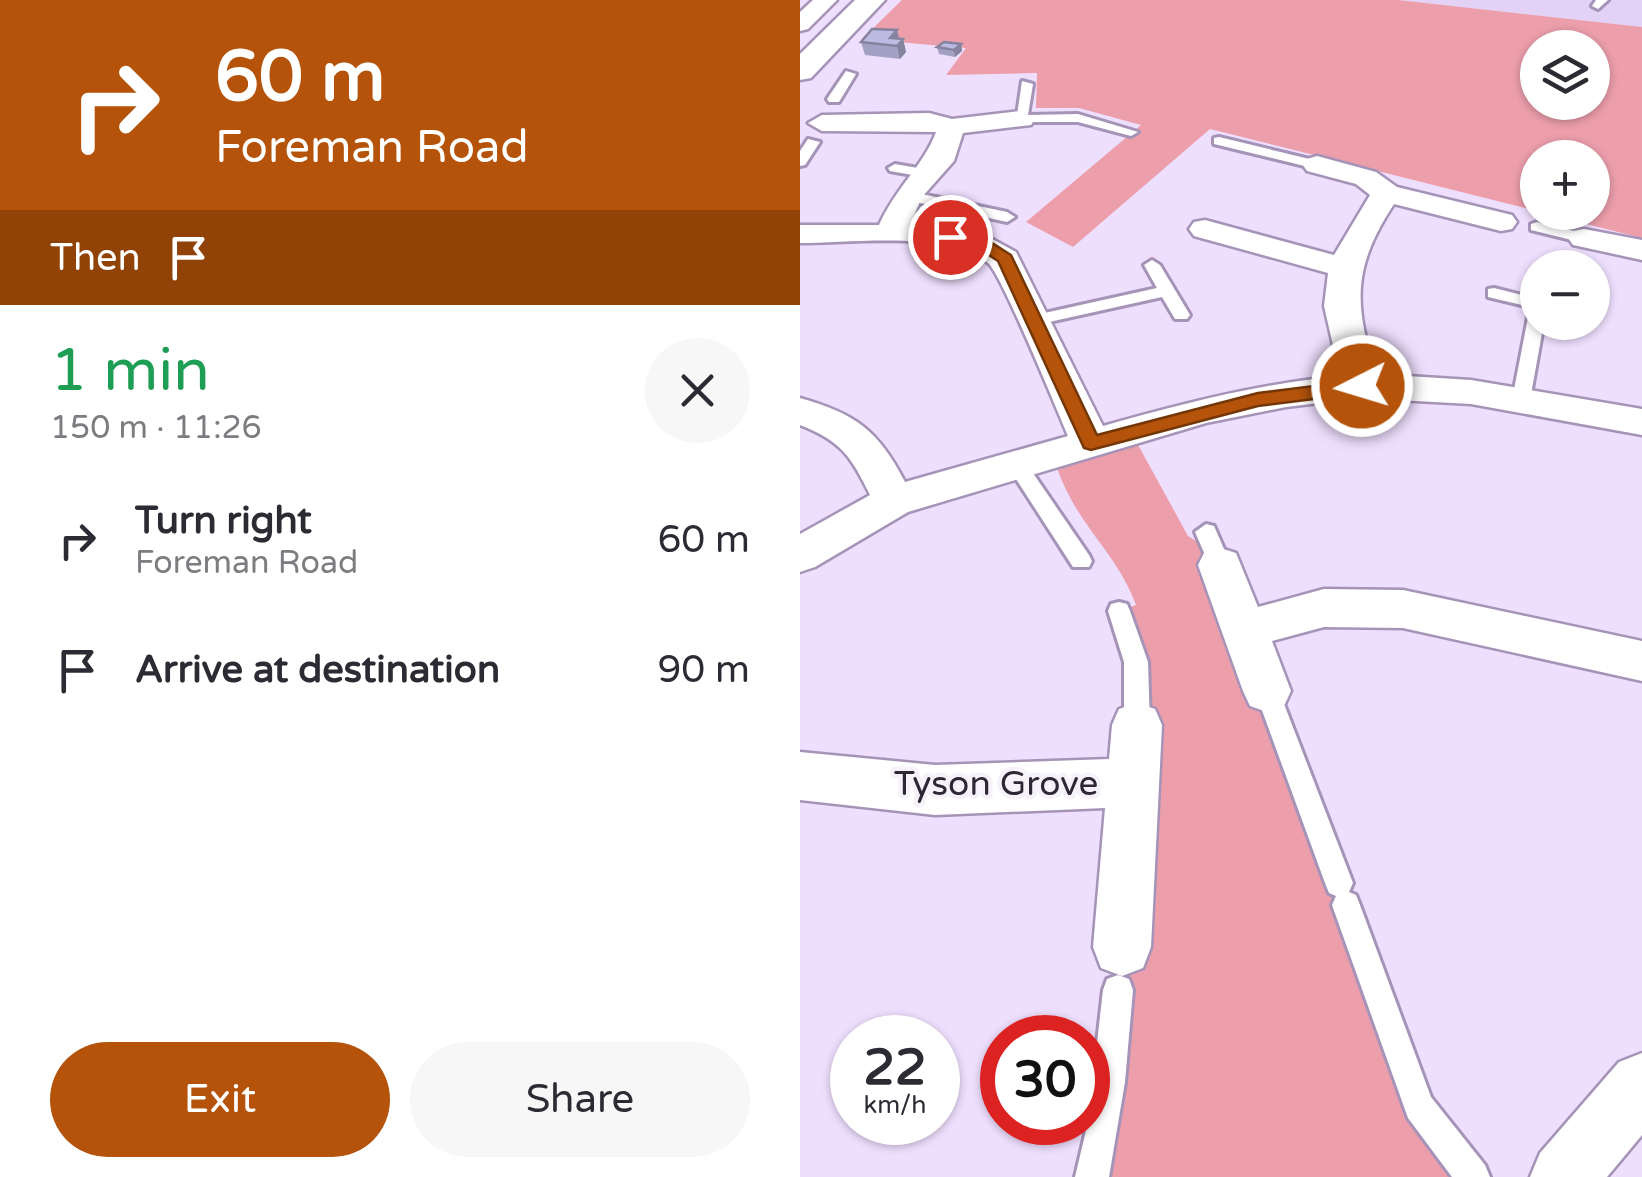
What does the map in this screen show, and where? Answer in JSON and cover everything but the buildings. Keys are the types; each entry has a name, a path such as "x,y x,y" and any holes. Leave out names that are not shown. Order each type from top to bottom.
{"highway":[{"path":"800,71 871,0"}],"street":[{"path":"800,24 826,0"},
{"path":"817,131 929,121 951,128 972,122 1021,119"},
{"path":"891,233 909,179 940,160 951,128"},
{"path":"1317,166 1366,178 1386,193 1501,222"},
{"path":"1362,386 1342,326 1342,267 1352,242 1386,193"},
{"path":"986,246 1021,226"},
{"path":"1205,229 1342,267"},
{"path":"800,234 932,234 986,246 1010,268 1031,321 1091,444"},
{"path":"1584,238 1642,250"},
{"path":"800,555 894,501 1203,411 1286,394 1362,386 1471,392 1642,422"},
{"path":"800,411 846,428 874,461 894,501"},
{"path":"1213,548 1267,692"},
{"path":"1246,629 1324,608 1403,609 1642,661"},
{"name":"Tyson Grove","path":"1120,969 1136,726"},
{"name":"Tyson Grove","path":"800,776 935,790 1133,782"},
{"path":"1564,1177 1642,1085"}],"lane":[{"path":"817,131 850,74"},
{"path":"1027,84 1021,119 1078,118 1131,132"},
{"path":"1219,141 1317,166"},
{"path":"909,179 1021,226"},
{"path":"1553,230 1584,238"},
{"path":"1152,265 1181,315"},
{"path":"1031,321 1167,291"},
{"path":"1494,293 1520,301"},
{"path":"1521,400 1532,340"},
{"path":"1018,465 1081,560"},
{"path":"1119,611 1136,662 1136,726"},
{"path":"1267,692 1419,1107 1472,1177"},
{"path":"1092,1177 1109,1082 1120,969"}],"shaded area":[{"path":"902,0 1398,0 1642,27 1642,238 1610,230 1610,140 1520,140 1520,207 1210,129 1073,247 1026,222 1141,125 1079,108 1036,108 1037,73 946,75 966,48 862,39"},
{"path":"1398,0 1642,0 1642,27 1441,5"},
{"path":"1131,432 1188,536 1214,552 1419,1107 1473,1177 1092,1177 1098,1145 1110,1145 1110,1069 1137,725 1119,611 1136,605 1117,567 1070,498 1053,454"}],"route":[{"path":"950,237 986,246 1005,259 1091,444 1203,411 1286,394 1362,386"}]}
